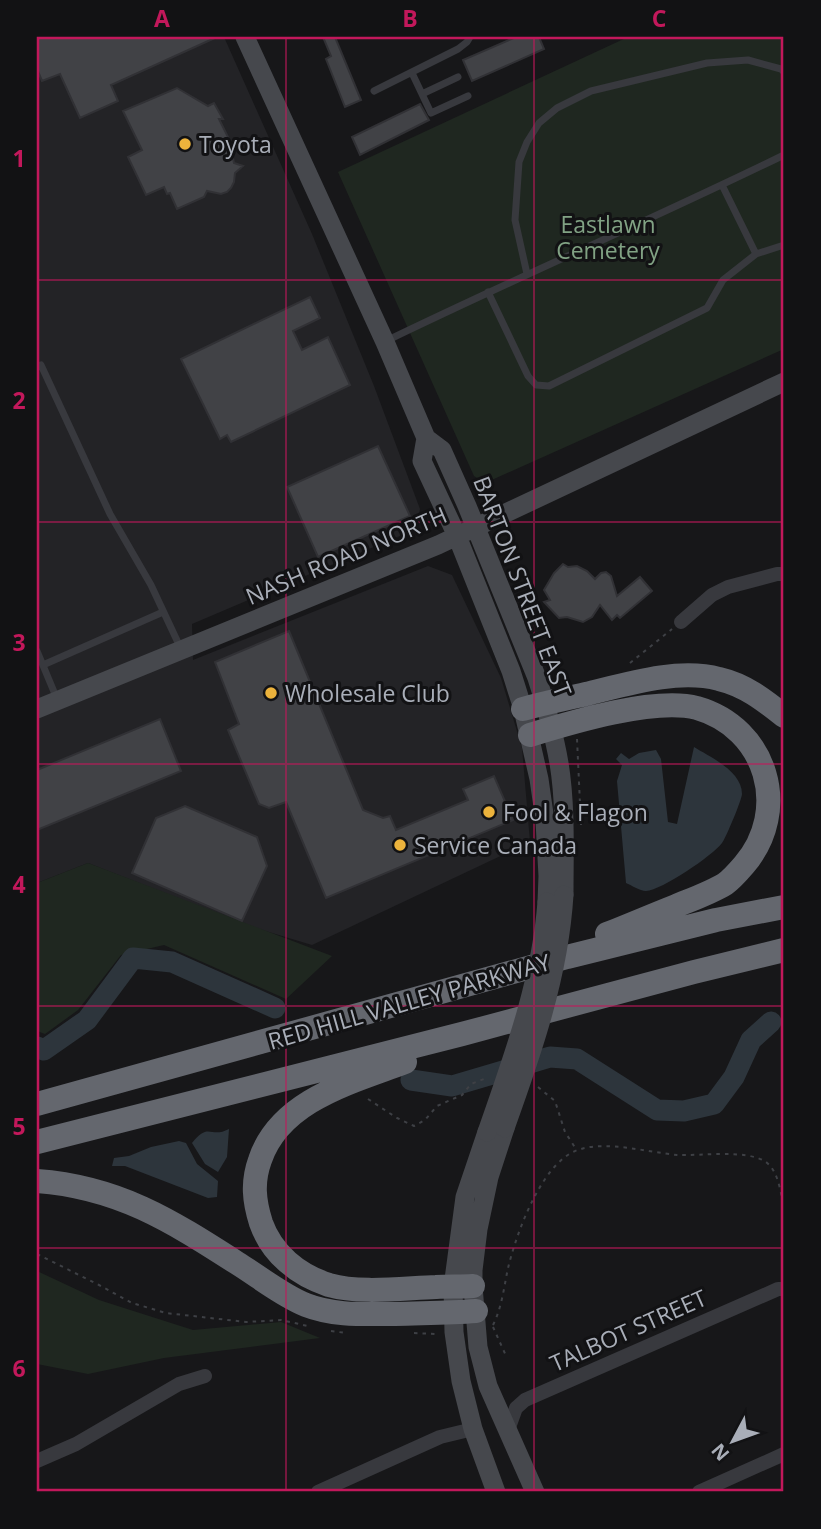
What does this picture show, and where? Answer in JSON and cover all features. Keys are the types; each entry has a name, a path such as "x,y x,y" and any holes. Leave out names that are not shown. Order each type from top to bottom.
{"highway":[{"path":"534,706 636,682 699,675 720,678 739,685 756,694 784,716"},
{"path":"540,732 629,710 676,705 695,708 729,723 742,735 763,767 769,792 766,827 760,841 752,855 725,884 604,935 567,957"},
{"name":"RED HILL VALLEY PARKWAY","path":"37,1104 567,957 784,906"},
{"name":"RED HILL VALLEY PARKWAY","path":"37,1142 784,950"},
{"path":"462,1034 430,1053 344,1085 300,1109 285,1121 268,1141 259,1163 254,1188 264,1232 290,1265 309,1277 331,1286 347,1288 463,1287"},
{"path":"37,1181 84,1188 160,1215 303,1304 324,1311 474,1319"}],"main road":[{"name":"BARTON STREET EAST","path":"245,37 385,342 426,438 442,450 476,528 537,678 534,706 540,732 559,764 563,818 555,899 563,912 553,978 531,1054 496,1130 473,1270 463,1287 474,1319 488,1386 532,1487"},
{"name":"NASH ROAD NORTH","path":"37,709 476,528 784,382"},
{"name":"BARTON STREET EAST","path":"426,438 422,461 457,536 510,671 534,706"},
{"name":"BARTON STREET EAST","path":"474,1319 461,1381 473,1429 496,1492"}],"street":[{"path":"681,622 712,595 728,587 784,574"},
{"name":"TALBOT STREET","path":"507,1433 516,1408 525,1400 778,1289 784,1289"},
{"path":"37,1461 76,1444 179,1384 205,1376"},
{"path":"318,1492 440,1437 473,1429"},
{"path":"699,1492 784,1454"}],"lane":[{"path":"374,91 458,49 470,37"},
{"path":"527,274 515,220 519,162 527,142 539,124 557,108 591,91 707,63 748,60 784,72"},
{"path":"412,73 431,113 468,96"},
{"path":"422,94 458,77"},
{"path":"385,342 784,155"},
{"path":"722,185 757,254"},
{"path":"488,292 528,376 536,385 549,386 707,308 723,280 757,254 784,245"},
{"path":"37,367 41,365 110,514 151,585 181,650"},
{"path":"43,665 163,612"},
{"path":"37,651 57,701"}],"path":[{"path":"626,666 681,622"},
{"path":"410,1333 432,1335 474,1319 502,1304 514,1247 532,1203 550,1172 571,1152 581,1148 598,1146 680,1155 750,1156 766,1162 775,1172 780,1181 784,1206"},
{"path":"37,1254 132,1303 166,1313 246,1322 281,1320 316,1328"},
{"path":"474,1319 507,1359"},
{"path":"328,1331 352,1333"}],"shaded area":[{"path":"37,37 224,37 312,234 374,386 420,509 416,529 192,624 193,660 428,566 452,575 501,678 522,748 530,842 312,945 246,925 88,863 37,883"},
{"path":"694,747 724,766 737,778 742,794 739,803 724,840 717,849 674,879 653,889 641,890 626,883 617,781 622,765 616,759 621,753 629,759 639,753 656,750 661,759 668,822 677,824"},
{"path":"229,1129 227,1157 218,1172 205,1164 192,1143 202,1133"},
{"path":"179,1141 186,1143 197,1164 218,1181 217,1197 208,1198 125,1166 112,1166 114,1158"}],"green space":[{"name":"Eastlawn Cemetery","path":"628,37 784,37 784,349 485,483 474,476 338,172"},
{"path":"88,863 332,956 286,999 164,945 121,955 78,1010 45,1034 37,1031 37,883"},
{"path":"37,1271 99,1300 193,1330 281,1322 320,1338 164,1358 88,1374 37,1364"}],"building":[{"path":"37,37 217,37 111,85 118,101 80,118 60,74 42,81 37,69"},
{"path":"323,37 335,37 361,100 345,107 326,59 331,56"},
{"path":"516,37 539,37 544,49 472,81 463,60"},
{"name":"Toyota","path":"177,88 208,106 214,103 223,119 219,119 229,139 234,163 243,166 235,173 234,182 227,192 221,194 207,191 204,197 177,209 170,193 167,194 164,187 146,195 128,157 142,150 123,111"},
{"path":"420,104 429,120 360,155 352,137"},
{"path":"310,297 320,318 293,331 302,350 328,337 350,385 231,442 227,435 220,439 181,359"},
{"path":"378,446 410,516 318,557 287,487"},
{"path":"563,564 568,567 577,566 595,579 606,572 611,576 617,596 640,577 652,591 620,618 617,615 612,620 600,605 592,617 583,622 567,617 559,618 544,602 550,600 544,590"},
{"path":"289,631 363,810 383,818 390,816 396,830 468,800 463,789 494,776 513,820 326,898 286,802 269,808 259,804 228,730 239,724 215,662"},
{"path":"160,719 181,771 37,830 37,770"},
{"path":"185,806 257,837 267,866 242,921 132,873 156,818"}],"waterway":[{"path":"37,1047 44,1050 87,1020 133,958 172,962 275,1008"},
{"path":"771,1022 784,1020"},
{"path":"411,1080 452,1086 550,1057 577,1059 657,1110 684,1111 714,1104 734,1077 751,1040 771,1022"}],"place":[{"name":"Toyota","path":"185,144"},
{"name":"Wholesale Club","path":"271,693"},
{"name":"Fool & Flagon","path":"489,812"},
{"name":"Service Canada","path":"400,845"}]}
